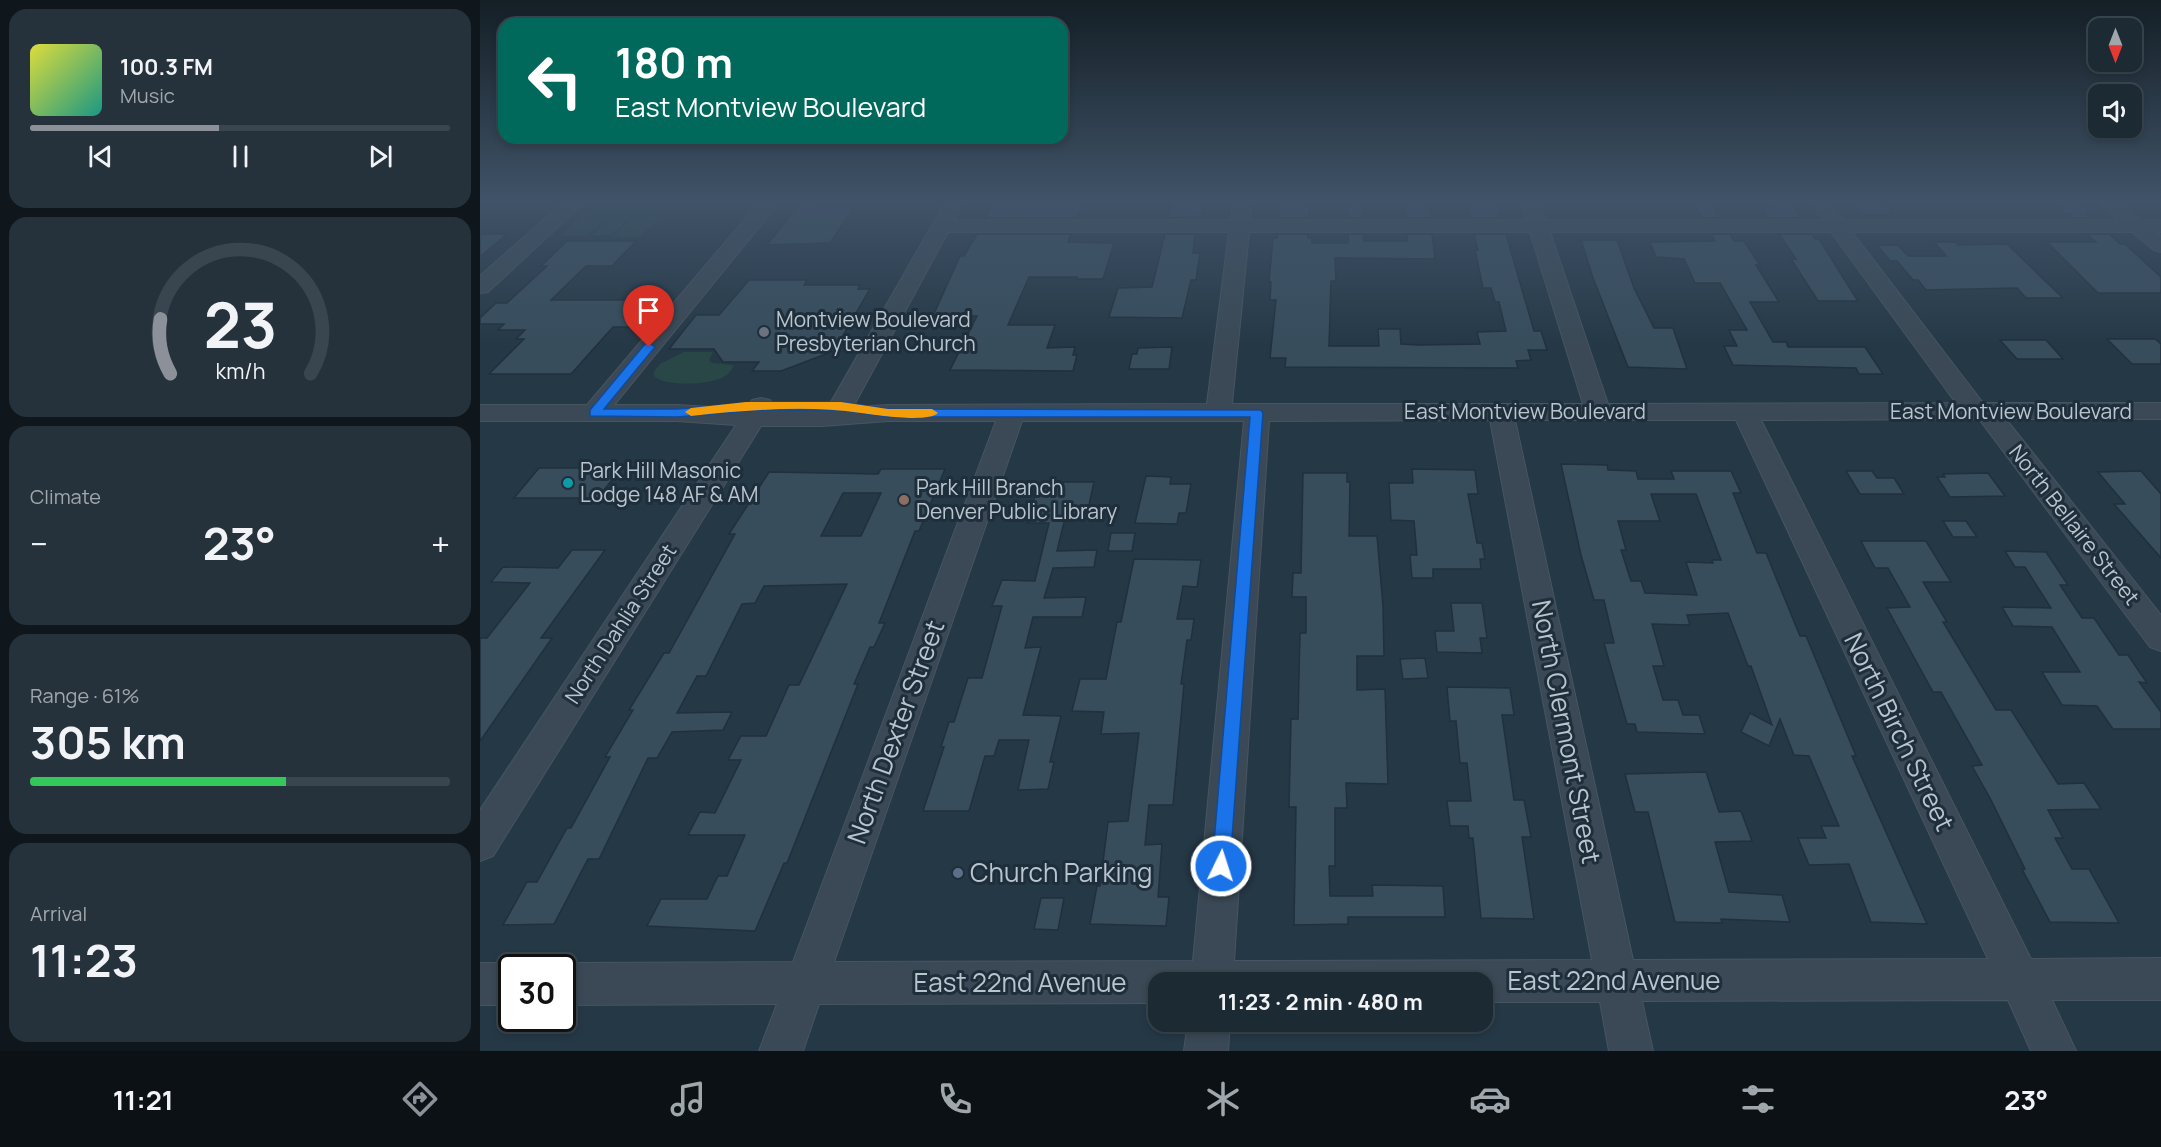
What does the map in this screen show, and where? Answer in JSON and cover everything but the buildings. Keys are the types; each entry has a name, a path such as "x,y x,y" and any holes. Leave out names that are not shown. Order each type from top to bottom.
{"street":[{"path":"480,287 523,248"},
{"path":"594,413 731,248"},
{"path":"838,411 929,248"},
{"path":"1218,413 1238,248"},
{"path":"1545,248 1598,412"},
{"name":"North Bellaire Street","path":"1855,248 1981,412 2161,638"},
{"name":"East Montview Boulevard","path":"483,417 594,413 838,411 888,413 2161,411"},
{"name":"North Dahlia Street","path":"480,843 757,412"},
{"name":"North Clermont Street","path":"1501,412 1631,1051"},
{"name":"North Birch Street","path":"1745,412 2054,1051"},
{"name":"North Dexter Street","path":"781,1051 1012,413"},
{"path":"1213,972 1257,413"},
{"name":"East 22nd Avenue","path":"1493,981 2161,979"},
{"name":"East 22nd Avenue","path":"576,984 1148,982"},
{"path":"480,984 498,984"},
{"path":"1206,1051 1208,1032"}],"green space":[{"path":"684,352 713,352 709,360 712,363 734,365 725,376 700,383 669,382 655,377 653,373 660,364"}],"slow traffic":[{"path":"691,412 746,406 841,406 888,413 932,413"}],"place":[{"name":"Montview Boulevard Presbyterian Church","path":"764,332"},
{"name":"Park Hill Masonic Lodge 148 AF & AM","path":"568,483"},
{"name":"Park Hill Branch Denver Public Library","path":"904,500"},
{"name":"Church Parking","path":"958,873"}],"route":[{"path":"649,347 594,413 677,413 746,406 841,406 888,413 1257,413 1221,866"}]}
